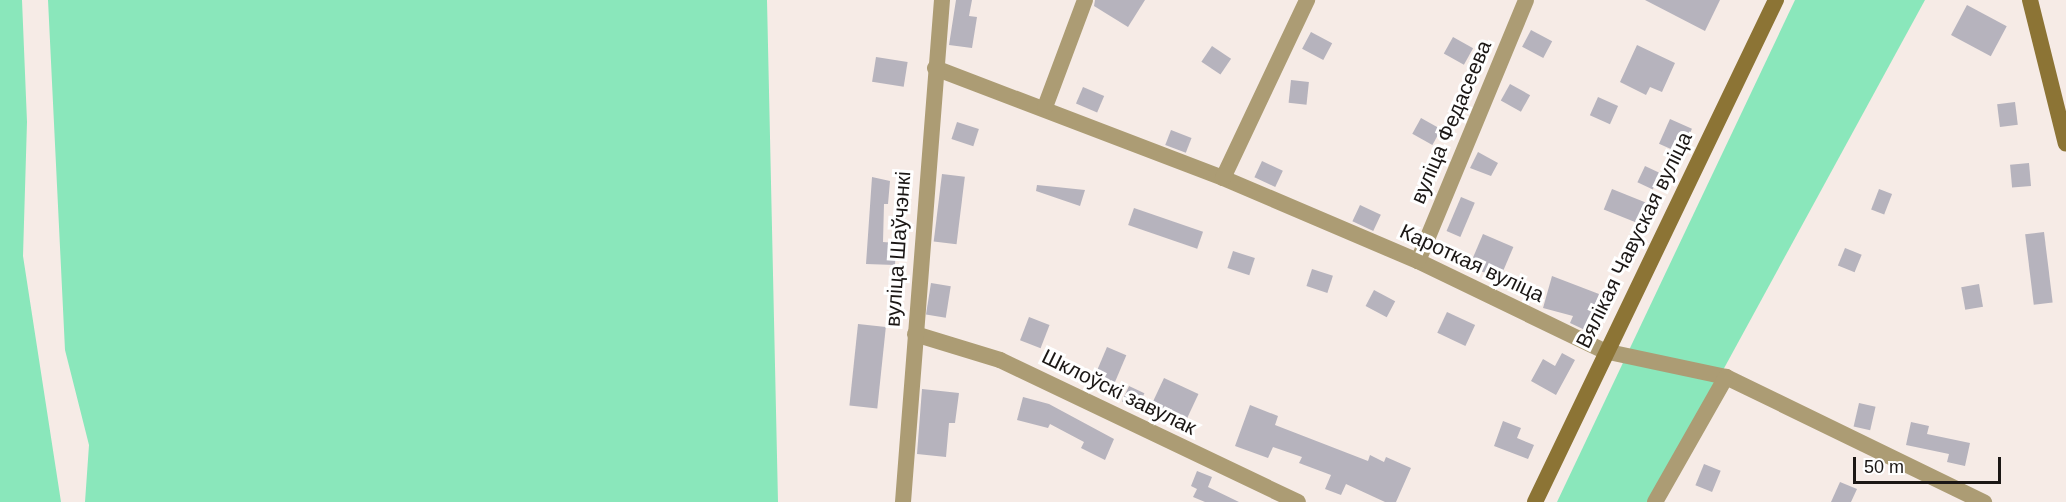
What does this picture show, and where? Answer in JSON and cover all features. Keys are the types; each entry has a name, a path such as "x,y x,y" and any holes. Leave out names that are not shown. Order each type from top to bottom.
{"main road":[{"name":"Вялікая Чавуская вуліца","path":"1535,502 1604,351 1776,0"},
{"path":"2032,1 2066,144"}],"street":[{"name":"вуліца Шаўчэнкі","path":"903,502 942,0"},
{"path":"1045,107 1085,0"},
{"path":"1223,178 1307,0"},
{"name":"вуліца Федасеева","path":"1418,261 1526,0"},
{"name":"Кароткая вуліца","path":"936,68 1045,107 1223,178 1418,261 1604,351 1726,377 1984,502"},
{"name":"Шклоўскі завулак","path":"915,334 1000,360 1298,502"},
{"path":"1654,502 1726,377"}],"green space":[{"path":"0,0 22,0 27,122 23,256 61,502 0,502"},
{"path":"48,0 767,0 778,502 85,502 89,445 65,350"},
{"path":"1795,0 1925,0 1651,502 1557,502"}],"building":[{"path":"956,0 972,0 969,16 977,17 972,48 949,45"},
{"path":"1095,0 1145,0 1128,27 1094,6"},
{"path":"1645,0 1720,0 1705,31"},
{"path":"1967,5 2007,26 1991,56 1951,35"},
{"path":"1531,30 1552,41 1543,58 1522,47"},
{"path":"1311,32 1332,43 1323,60 1302,49"},
{"path":"1453,37 1473,48 1464,65 1444,54"},
{"path":"1637,45 1675,63 1662,92 1650,87 1646,95 1620,82"},
{"path":"1212,46 1231,59 1220,75 1201,62"},
{"path":"876,57 908,62 904,87 872,82"},
{"path":"1291,80 1309,82 1306,105 1289,103"},
{"path":"1510,84 1530,95 1521,112 1501,101"},
{"path":"1083,87 1104,96 1097,113 1076,104"},
{"path":"1598,97 1618,106 1610,124 1590,115"},
{"path":"2015,102 2018,125 2000,127 1997,104"},
{"path":"1421,118 1441,129 1432,145 1412,134"},
{"path":"1670,119 1692,129 1681,153 1659,144"},
{"path":"957,122 979,129 973,146 951,139"},
{"path":"1171,130 1192,138 1186,153 1165,145"},
{"path":"1478,152 1498,163 1491,176 1470,168"},
{"path":"1262,161 1283,171 1275,187 1254,177"},
{"path":"2029,163 2031,186 2012,188 2010,165"},
{"path":"1645,166 1660,173 1653,189 1637,182"},
{"path":"942,174 965,177 957,244 934,241"},
{"path":"872,177 890,181 888,204 884,204 883,242 896,243 895,265 866,264"},
{"path":"1037,185 1085,190 1080,206 1036,191"},
{"path":"1612,189 1646,203 1638,223 1604,209"},
{"path":"1879,189 1892,194 1884,215 1871,210"},
{"path":"1461,197 1475,203 1460,237 1447,231"},
{"path":"1360,205 1381,215 1373,231 1352,221"},
{"path":"1134,208 1203,232 1197,249 1128,225"},
{"path":"2044,232 2053,302 2034,305 2025,234"},
{"path":"1483,234 1513,247 1500,279 1469,266"},
{"path":"1845,248 1862,255 1855,272 1838,266"},
{"path":"1233,251 1255,258 1249,275 1227,268"},
{"path":"1312,269 1333,276 1327,293 1306,286"},
{"path":"1552,276 1599,294 1585,330 1570,323 1573,316 1543,308"},
{"path":"931,283 951,286 946,318 926,315"},
{"path":"1979,284 1983,307 1965,310 1961,287"},
{"path":"1374,290 1395,301 1387,317 1366,306"},
{"path":"1447,312 1475,325 1465,346 1437,333"},
{"path":"1029,317 1050,325 1041,348 1020,340"},
{"path":"858,324 886,327 877,408 849,406"},
{"path":"1107,347 1126,355 1114,385 1094,376"},
{"path":"1562,353 1575,360 1556,395 1531,381 1543,359 1555,366"},
{"path":"1164,378 1198,394 1186,420 1152,404"},
{"path":"1129,386 1144,393 1137,409 1122,401"},
{"path":"922,389 959,393 955,423 949,423 946,457 917,454"},
{"path":"1023,397 1049,404 1114,439 1105,460 1081,448 1084,442 1050,424 1048,428 1017,420"},
{"path":"1859,403 1876,407 1870,430 1854,426"},
{"path":"1250,405 1278,416 1275,425 1368,461 1370,455 1384,462 1386,457 1411,468 1396,502 1385,502 1346,484 1341,495 1325,489 1331,475 1299,463 1302,457 1273,447 1268,458 1235,446"},
{"path":"1503,421 1521,428 1517,438 1534,445 1528,459 1494,446"},
{"path":"1911,422 1929,426 1927,434 1970,443 1965,466 1947,462 1949,454 1906,445"},
{"path":"1704,464 1721,471 1712,492 1695,485"},
{"path":"1197,471 1212,477 1208,487 1239,502 1205,502 1193,497 1197,489 1191,486"},
{"path":"1840,482 1857,489 1851,502 1831,502"}]}
